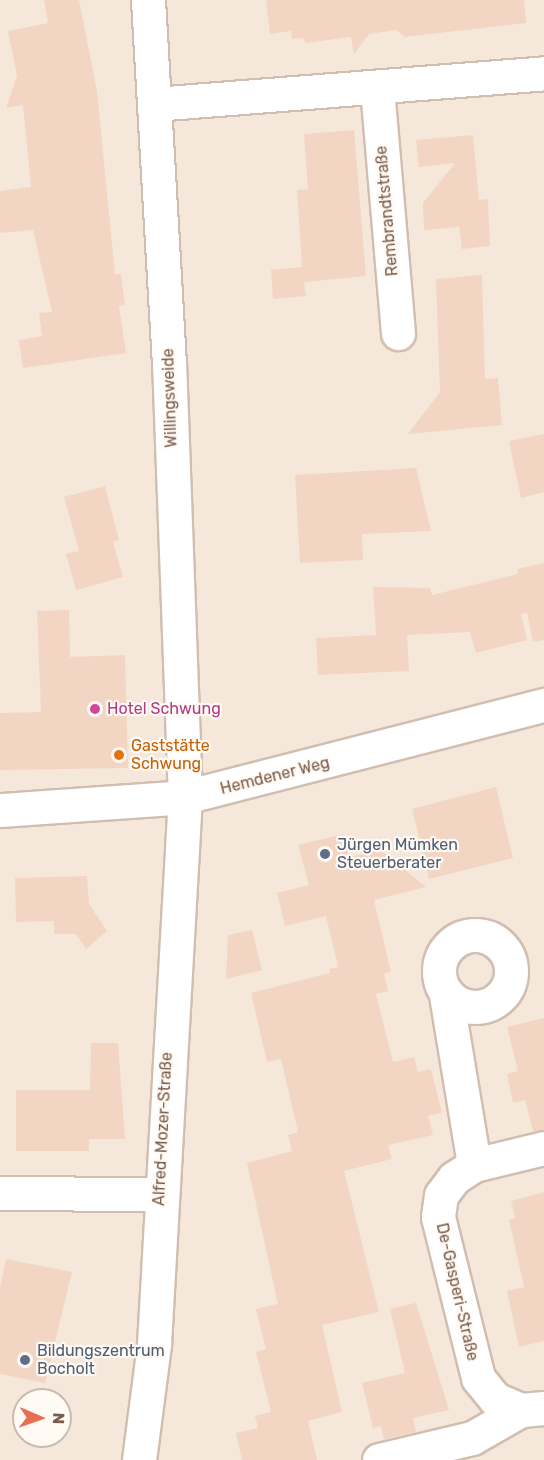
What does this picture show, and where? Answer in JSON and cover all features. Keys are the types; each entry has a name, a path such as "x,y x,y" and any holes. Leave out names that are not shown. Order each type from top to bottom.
{"street":[{"name":"Willingsweide","path":"148,0 185,797"},
{"path":"154,105 544,73"},
{"name":"Rembrandtstraße","path":"377,88 398,333"},
{"name":"Hemdener Weg","path":"0,810 185,797 544,705"},
{"name":"Alfred-Mozer-Straße","path":"139,1460 154,1344 159,1194 185,797"},
{"path":"446,994 474,1165"},
{"name":"De-Gasperi-Straße","path":"533,1409 495,1400 478,1378 438,1217 441,1195 454,1178 474,1165 544,1148"},
{"path":"0,1193 159,1194"},
{"name":"De-Gasperi-Straße","path":"379,1460 472,1438 533,1409"}],"shaded area":[{"path":"0,0 544,0 544,1460 0,1460"}],"building":[{"path":"44,0 79,0 97,91 115,274 121,274 125,305 119,306 126,353 23,368 19,340 42,336 39,313 52,312 33,230 0,233 0,191 31,187 23,105 6,108 17,76 8,31 48,23"},
{"path":"266,0 524,0 526,23 405,37 396,30 369,34 354,54 351,37 305,43 304,38 292,39 291,31 270,34"},
{"path":"354,130 366,276 304,282 306,296 273,299 271,270 302,267 297,190 308,189 304,134"},
{"path":"473,135 479,200 488,199 490,246 462,249 459,227 424,230 423,203 455,163 419,167 416,140"},
{"path":"482,275 485,379 498,378 502,425 408,434 440,392 436,279"},
{"path":"544,434 544,492 521,498 509,441"},
{"path":"416,468 431,531 362,534 363,560 300,563 295,475"},
{"path":"105,486 119,540 113,542 123,577 76,590 66,554 79,551 64,497"},
{"path":"544,563 544,640 533,642 527,613 521,614 527,640 476,653 470,632 407,635 409,671 318,675 316,638 376,635 373,587 430,588 432,595 518,574 517,569"},
{"path":"69,610 70,657 125,655 128,768 0,770 0,713 41,712 37,611"},
{"path":"496,787 513,858 429,879 412,809"},
{"path":"344,834 349,857 381,850 426,887 374,900 391,972 384,974 388,991 376,994 393,1062 414,1057 418,1072 431,1069 442,1113 428,1116 433,1135 388,1145 392,1159 344,1171 379,1312 322,1325 342,1412 308,1421 317,1460 242,1460 236,1433 258,1428 255,1416 271,1412 256,1352 266,1349 256,1309 278,1304 247,1163 292,1151 288,1135 298,1132 281,1059 267,1062 251,993 330,973 329,969 338,967 326,916 285,926 277,893 309,885 298,845"},
{"path":"87,876 89,904 107,931 86,949 76,934 54,934 54,921 16,922 15,878"},
{"path":"252,930 262,970 226,979 228,935"},
{"path":"544,1018 544,1130 533,1131 525,1100 513,1103 507,1074 518,1071 507,1027"},
{"path":"91,1043 118,1043 125,1139 89,1139 89,1151 16,1151 16,1090 90,1090"},
{"path":"544,1192 544,1341 519,1347 507,1291 524,1287 509,1220 515,1218 511,1201"},
{"path":"6,1259 72,1272 45,1383 0,1374 0,1288"},
{"path":"416,1303 449,1410 413,1418 416,1432 384,1439 381,1426 373,1428 362,1383 405,1373 390,1309"}],"place":[{"name":"Hotel Schwung","path":"95,709"},
{"name":"Gaststätte Schwung","path":"119,755"},
{"name":"Jürgen Mümken Steuerberater","path":"325,854"},
{"name":"Bildungszentrum Bocholt","path":"25,1360"}]}
